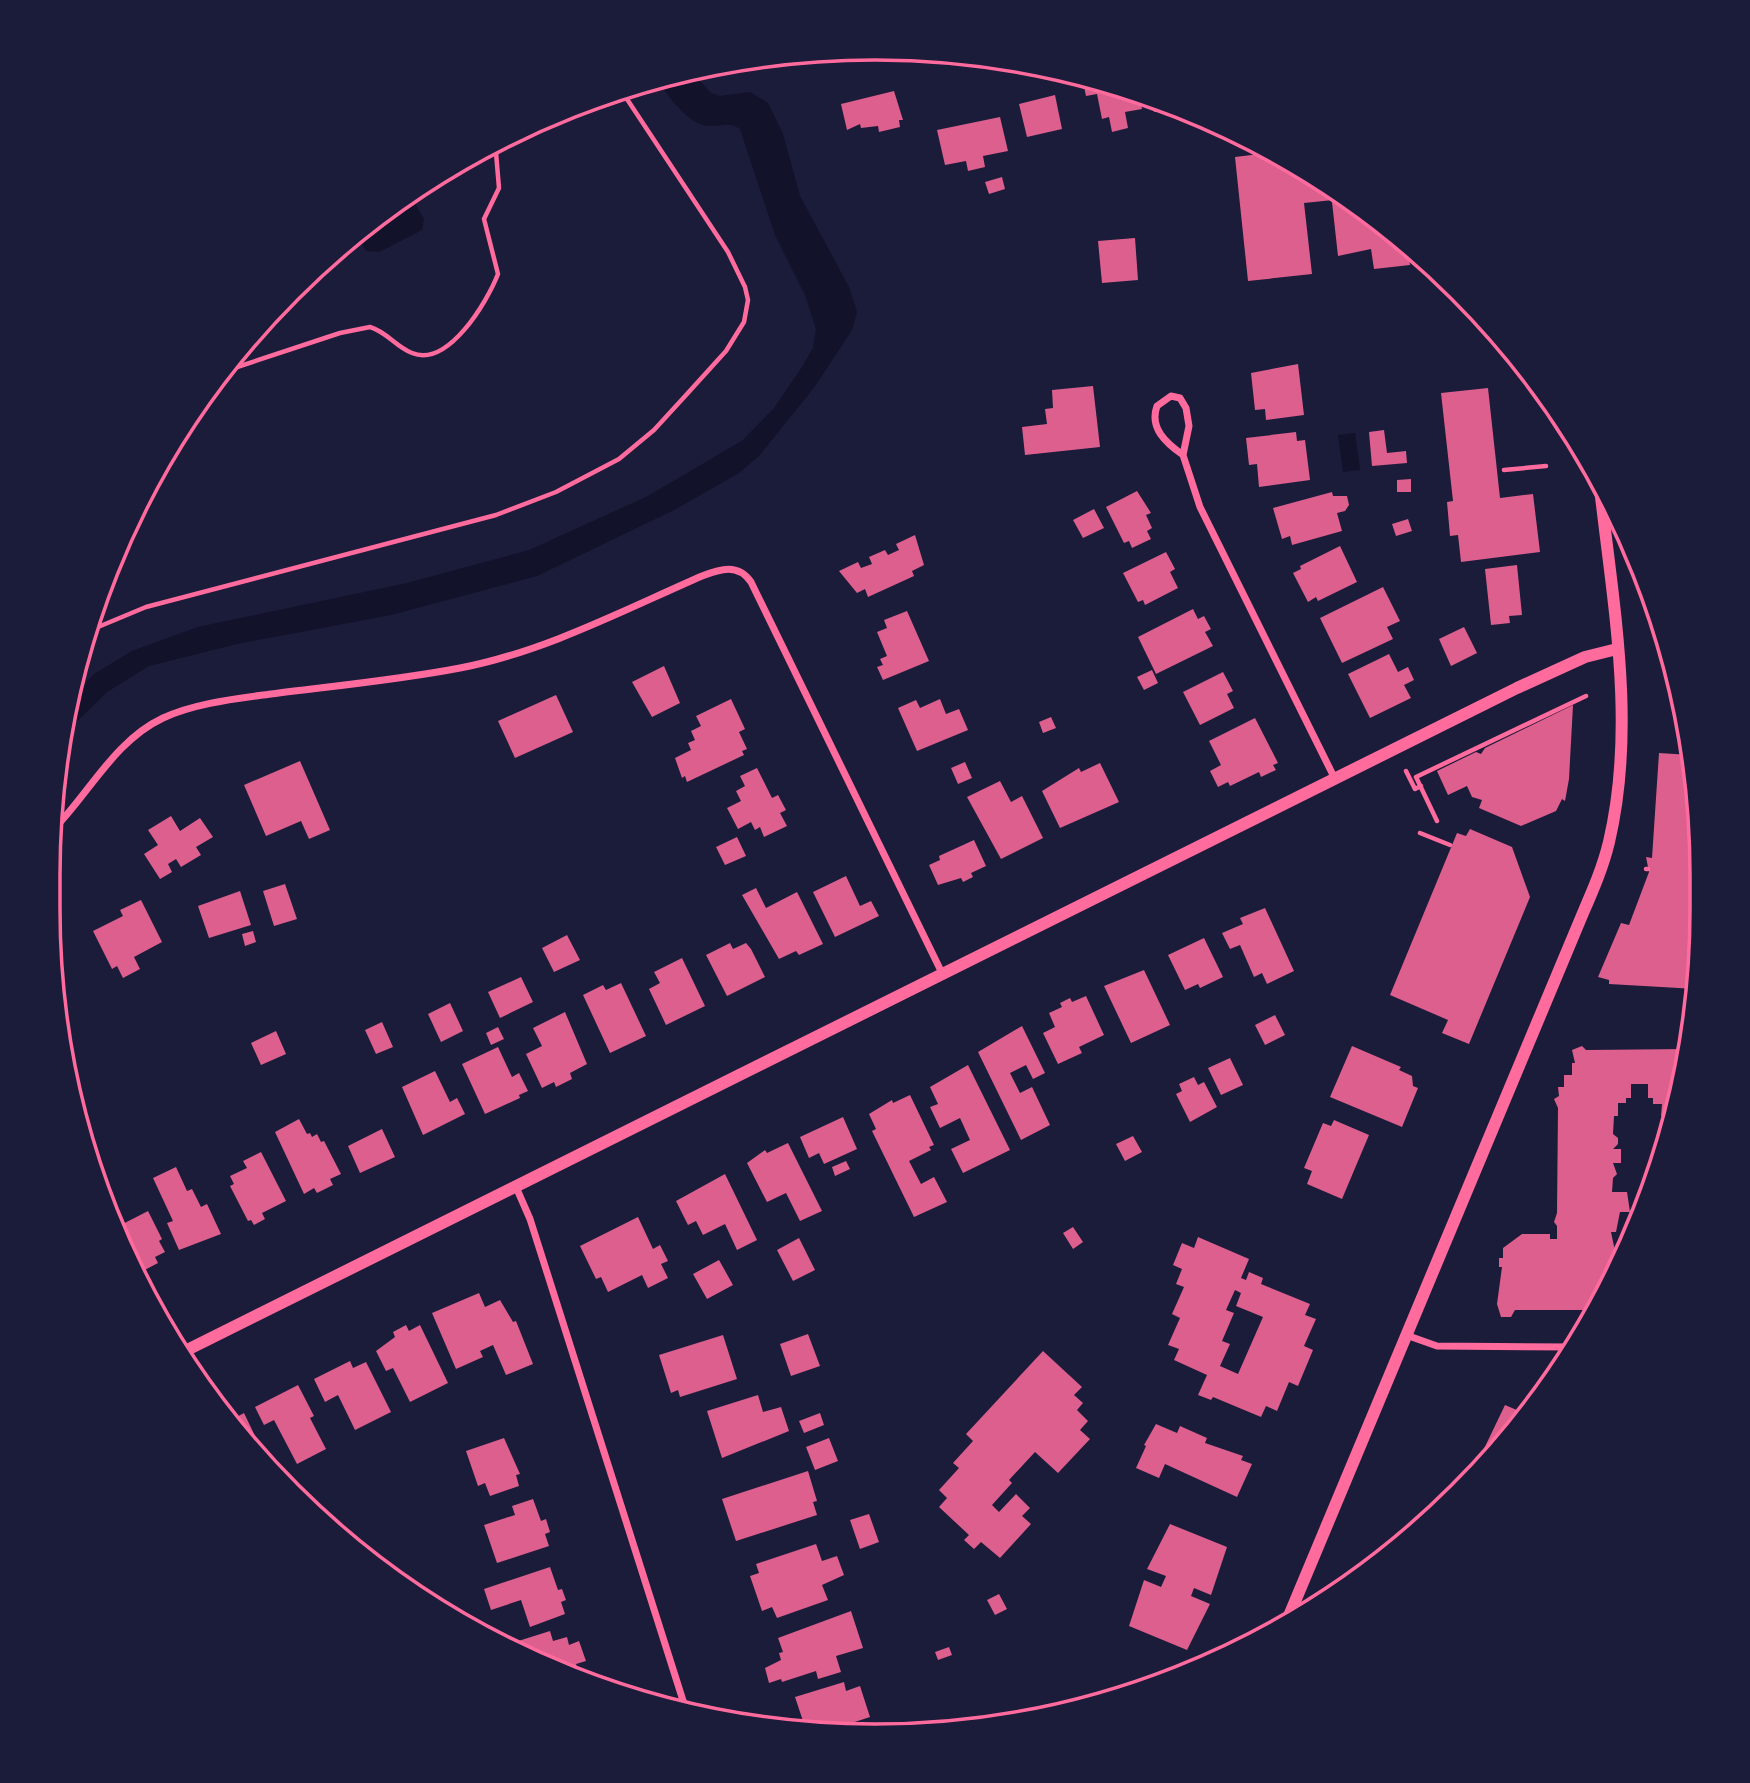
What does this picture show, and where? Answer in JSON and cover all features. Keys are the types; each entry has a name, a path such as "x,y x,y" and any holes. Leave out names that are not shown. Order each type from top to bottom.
{"street":[{"path":"1183,455 1189,434 1188,415 1183,401 1171,396 1157,406 1154,421 1166,442 1183,455 1211,531 1335,779"},
{"path":"1292,1608 1604,860 1614,813 1621,755 1617,649 1602,506"},
{"path":"61,820 122,748 142,730 172,715 215,703 484,663 594,623 720,569 734,569 745,574 942,973"},
{"path":"189,1349 1551,672 1585,656 1617,649"},
{"path":"516,1187 541,1253 683,1700"},
{"path":"1406,1335 1437,1346 1562,1347"}],"path":[{"path":"99,627 146,607 526,505 619,459 654,430 736,337 747,312 748,300 741,276 728,252 627,99"},
{"path":"238,367 340,333 370,327 414,354 428,356 443,350 479,308 498,274 484,219 499,188 496,154"},
{"path":"1504,470 1546,466"},
{"path":"1437,821 1416,777 1586,696"},
{"path":"1406,771 1415,789 1421,786"},
{"path":"1420,833 1450,845"}],"shaded area":[{"path":"698,79 711,93 720,96 750,92 768,103 783,134 800,196 849,287 857,312 852,330 816,385 759,456 739,473 674,510 537,576 391,615 237,644 149,666 107,692 74,725 82,686 94,674 132,651 198,627 407,583 529,550 648,496 743,440 774,408 802,367 813,348 816,329 805,295 775,235 740,129 731,125 703,125 676,105 662,88"},
{"path":"415,202 424,219 422,230 379,252 366,251 361,242"},
{"path":"1355,433 1360,470 1343,472 1338,435"}],"building":[{"path":"1084,87 1141,105 1142,109 1125,112 1128,128 1112,132 1109,117 1102,119 1097,94 1086,96"},
{"path":"894,91 903,120 899,120 900,127 879,132 878,126 861,128 860,124 847,130 841,104"},
{"path":"1055,95 1062,129 1027,137 1019,104"},
{"path":"1000,117 1008,151 983,156 985,167 968,171 966,161 945,165 937,130"},
{"path":"1256,154 1332,200 1304,203 1312,274 1248,281 1235,157"},
{"path":"1002,177 1005,189 989,194 985,182"},
{"path":"1332,202 1371,228 1409,259 1410,265 1374,269 1371,249 1338,256"},
{"path":"1135,238 1138,280 1102,283 1098,241"},
{"path":"1298,364 1304,415 1266,420 1265,409 1255,410 1251,373"},
{"path":"1093,386 1100,447 1025,455 1022,427 1047,424 1045,409 1053,408 1052,390"},
{"path":"1488,388 1500,498 1533,494 1540,552 1461,562 1458,535 1450,536 1447,502 1453,501 1441,393"},
{"path":"1384,430 1387,453 1406,451 1407,463 1372,466 1369,432"},
{"path":"1296,432 1297,441 1305,440 1310,480 1259,487 1257,464 1249,465 1246,438"},
{"path":"1411,479 1411,492 1397,492 1397,480"},
{"path":"1137,491 1151,513 1146,515 1152,528 1147,531 1151,539 1132,548 1129,541 1124,543 1106,507"},
{"path":"1332,492 1333,496 1347,496 1349,505 1345,511 1337,513 1342,531 1292,545 1290,536 1282,539 1273,508"},
{"path":"1094,509 1104,528 1083,538 1073,520"},
{"path":"1408,519 1412,531 1396,536 1392,524"},
{"path":"915,535 924,565 912,571 914,576 868,597 865,589 857,593 839,571 858,562 861,568 872,564 869,557 885,550 888,555 899,550 896,544"},
{"path":"1340,546 1357,582 1318,601 1316,597 1308,602 1293,573 1301,569 1300,566"},
{"path":"1166,552 1175,569 1170,572 1178,588 1145,605 1143,600 1138,602 1123,573"},
{"path":"1517,565 1522,615 1509,616 1510,623 1491,625 1485,569"},
{"path":"1383,587 1400,621 1387,627 1393,639 1342,663 1320,618"},
{"path":"1193,609 1198,619 1204,616 1211,629 1205,632 1213,646 1156,674 1138,637"},
{"path":"907,611 929,661 883,680 877,667 883,665 880,659 887,656 877,632 887,628 884,620"},
{"path":"1464,627 1477,653 1451,666 1439,639"},
{"path":"1389,654 1398,672 1408,667 1414,680 1404,685 1411,698 1370,718 1348,674"},
{"path":"664,666 680,703 652,717 632,682"},
{"path":"1152,670 1158,683 1144,690 1137,677"},
{"path":"1223,672 1233,691 1227,694 1234,708 1200,725 1183,692"},
{"path":"556,695 573,732 515,758 498,721"},
{"path":"731,699 745,729 739,732 747,749 742,751 744,755 687,782 685,776 682,778 675,758 691,750 688,743 695,740 691,731 701,726 696,716"},
{"path":"940,699 946,714 959,709 968,730 917,751 898,708 916,700 920,708"},
{"path":"1573,705 1569,779 1565,801 1562,799 1556,811 1521,826 1479,808 1482,800 1472,797 1467,786 1448,795 1437,771 1476,752 1481,754 1485,748"},
{"path":"1051,717 1056,728 1043,733 1039,722"},
{"path":"1255,718 1278,763 1273,765 1276,770 1261,777 1259,772 1230,786 1228,782 1218,787 1210,771 1221,765 1209,741"},
{"path":"1659,753 1682,754 1689,822 1690,908 1686,988 1609,984 1609,980 1598,977 1621,923 1629,925 1649,872 1646,857 1652,858"},
{"path":"300,761 330,830 309,839 301,821 266,836 244,785"},
{"path":"965,762 972,778 958,784 951,768"},
{"path":"1100,763 1119,802 1060,828 1042,791 1079,768 1081,772"},
{"path":"757,768 772,798 778,795 786,810 780,813 787,826 764,837 760,827 755,830 751,822 738,829 727,808 741,801 736,791 745,786 740,776"},
{"path":"1000,781 1011,802 1022,796 1043,838 1001,859 967,797"},
{"path":"171,816 180,831 200,818 213,837 196,847 201,855 181,867 176,859 168,864 172,872 160,879 144,854 158,845 148,830"},
{"path":"1470,829 1512,847 1530,897 1469,1044 1442,1033 1448,1020 1390,995 1457,833 1466,836"},
{"path":"737,837 746,856 725,865 716,847"},
{"path":"974,840 986,866 971,873 973,877 963,882 961,878 938,885 929,865 940,860 939,856"},
{"path":"846,876 860,906 871,901 879,916 835,937 813,892"},
{"path":"285,884 297,919 274,926 263,891"},
{"path":"756,888 766,908 797,892 823,944 799,955 796,951 779,959 742,895"},
{"path":"240,891 251,925 209,938 198,906"},
{"path":"141,900 162,942 134,957 140,969 123,978 117,966 112,969 93,931 123,916 120,910"},
{"path":"1265,908 1294,971 1267,984 1262,973 1254,977 1240,945 1230,949 1222,933 1243,924 1240,918"},
{"path":"253,931 256,942 245,946 242,934"},
{"path":"567,935 580,960 554,972 542,948"},
{"path":"1204,938 1223,977 1200,988 1198,984 1185,990 1168,955"},
{"path":"730,943 733,949 746,943 765,977 727,996 706,955"},
{"path":"682,958 705,1006 666,1025 649,989 660,983 654,972"},
{"path":"1144,970 1170,1025 1131,1043 1104,986"},
{"path":"521,977 533,1002 500,1018 488,992"},
{"path":"621,983 646,1036 610,1053 583,995 603,985 606,990"},
{"path":"1086,996 1104,1035 1079,1047 1082,1053 1058,1064 1043,1033 1055,1027 1049,1013 1062,1007 1060,1003 1070,998 1072,1002"},
{"path":"450,1003 463,1031 441,1042 428,1014"},
{"path":"565,1012 587,1064 570,1073 572,1079 556,1087 554,1082 542,1088 526,1054 542,1046 533,1028"},
{"path":"1275,1015 1285,1035 1265,1045 1255,1025"},
{"path":"382,1022 393,1047 376,1054 365,1030"},
{"path":"1022,1026 1045,1073 1033,1079 1026,1065 1010,1073 1020,1093 1032,1087 1050,1125 1021,1140 978,1052"},
{"path":"498,1027 504,1039 491,1045 486,1033"},
{"path":"276,1031 286,1054 261,1065 251,1043"},
{"path":"1352,1046 1401,1067 1399,1070 1412,1076 1413,1086 1418,1088 1402,1127 1330,1097"},
{"path":"1582,1046 1586,1050 1678,1049 1664,1116 1661,1116 1662,1104 1653,1104 1653,1098 1648,1098 1648,1084 1631,1084 1631,1098 1626,1098 1626,1103 1618,1103 1613,1134 1618,1138 1618,1144 1613,1149 1621,1149 1621,1163 1613,1163 1617,1174 1613,1178 1612,1192 1627,1192 1630,1212 1620,1212 1616,1232 1611,1232 1615,1250 1584,1310 1515,1310 1511,1317 1501,1317 1497,1304 1502,1267 1499,1267 1499,1258 1503,1258 1503,1248 1522,1234 1550,1234 1550,1239 1557,1239 1557,1226 1554,1222 1557,1213 1558,1108 1554,1099 1559,1096 1558,1087 1564,1087 1564,1075 1572,1075 1572,1063 1575,1063 1572,1050"},
{"path":"498,1047 512,1077 519,1073 528,1091 519,1095 520,1098 485,1114 462,1064"},
{"path":"1230,1058 1243,1085 1221,1095 1208,1068"},
{"path":"968,1065 1010,1150 963,1173 951,1149 970,1140 960,1118 940,1128 930,1107 938,1104 930,1087"},
{"path":"435,1071 450,1102 457,1098 465,1114 423,1135 402,1087"},
{"path":"1194,1077 1198,1085 1204,1082 1217,1107 1190,1122 1176,1094 1182,1091 1179,1084"},
{"path":"910,1095 934,1145 929,1147 931,1150 909,1161 921,1184 934,1177 947,1202 914,1217 872,1131 876,1129 869,1114 892,1100 893,1103"},
{"path":"843,1117 857,1149 824,1164 819,1153 809,1158 800,1137"},
{"path":"299,1119 307,1134 310,1133 312,1137 317,1134 321,1142 324,1141 341,1174 330,1179 333,1185 317,1193 314,1188 304,1194 275,1132"},
{"path":"1334,1120 1369,1135 1342,1199 1307,1184 1312,1171 1304,1168 1323,1123 1331,1126"},
{"path":"382,1129 395,1157 360,1173 348,1146"},
{"path":"1133,1136 1142,1152 1125,1161 1116,1144"},
{"path":"788,1143 822,1211 800,1221 786,1193 767,1202 747,1163 765,1150 767,1153"},
{"path":"261,1152 286,1201 262,1213 265,1219 254,1225 251,1220 248,1221 230,1186 234,1184 230,1176 247,1168 243,1161"},
{"path":"846,1161 850,1169 835,1176 832,1167"},
{"path":"176,1167 187,1191 192,1189 201,1207 207,1204 221,1234 179,1250 167,1223 173,1221 153,1178"},
{"path":"725,1174 757,1240 737,1250 725,1224 703,1235 696,1221 688,1225 676,1201"},
{"path":"148,1211 162,1239 159,1241 165,1252 155,1257 158,1263 145,1270 124,1224"},
{"path":"638,1217 653,1249 660,1245 668,1261 661,1264 668,1278 648,1288 642,1275 608,1292 601,1277 596,1279 580,1246"},
{"path":"1073,1227 1083,1242 1073,1249 1063,1233"},
{"path":"1198,1237 1249,1259 1241,1278 1246,1280 1249,1272 1263,1278 1261,1284 1310,1304 1305,1315 1316,1319 1304,1346 1313,1350 1298,1386 1289,1382 1277,1411 1266,1406 1261,1417 1213,1397 1211,1400 1198,1395 1207,1375 1174,1360 1179,1349 1168,1345 1180,1318 1172,1314 1184,1287 1176,1284 1182,1269 1173,1265 1182,1243 1194,1248","holes":["1235,1290 1241,1293 1236,1306 1263,1317 1238,1374 1220,1366 1230,1344 1222,1341 1234,1313 1226,1310"]},
{"path":"799,1238 815,1270 793,1281 777,1250"},
{"path":"719,1260 733,1285 707,1299 693,1274"},
{"path":"479,1293 485,1307 500,1300 513,1322 516,1321 533,1364 506,1375 493,1345 480,1351 483,1357 456,1369 432,1313"},
{"path":"406,1325 409,1331 420,1325 448,1383 410,1402 393,1368 386,1371 376,1351 395,1337 393,1332"},
{"path":"808,1334 820,1366 791,1376 780,1344"},
{"path":"723,1335 737,1379 680,1397 678,1390 671,1393 659,1355"},
{"path":"1043,1351 1082,1387 1074,1395 1083,1403 1077,1410 1088,1421 1080,1430 1090,1439 1058,1473 1035,1452 1009,1480 1012,1483 992,1505 999,1512 1016,1494 1030,1508 1022,1516 1031,1524 1000,1558 981,1542 974,1549 964,1540 969,1535 939,1507 947,1498 939,1490 959,1468 953,1463 973,1441 966,1434"},
{"path":"350,1361 353,1368 366,1362 391,1412 355,1430 338,1395 325,1402 314,1379"},
{"path":"298,1385 314,1416 310,1418 326,1449 297,1464 274,1420 264,1425 255,1407"},
{"path":"758,1395 763,1412 781,1407 789,1431 722,1458 707,1411"},
{"path":"1505,1405 1517,1410 1488,1446 1482,1452"},
{"path":"244,1413 256,1438 256,1438 238,1416"},
{"path":"820,1413 824,1425 804,1433 799,1421"},
{"path":"1156,1424 1177,1433 1180,1426 1207,1438 1205,1443 1243,1456 1241,1460 1252,1464 1237,1497 1165,1464 1159,1478 1136,1468 1146,1446 1144,1445"},
{"path":"504,1438 520,1474 516,1475 519,1486 490,1496 485,1483 478,1486 466,1451"},
{"path":"829,1438 838,1461 815,1470 806,1447"},
{"path":"808,1471 817,1501 813,1502 817,1515 736,1541 722,1499"},
{"path":"533,1499 541,1521 546,1519 550,1532 545,1534 549,1546 497,1563 484,1525 515,1515 512,1506"},
{"path":"869,1514 879,1542 860,1549 850,1520"},
{"path":"1170,1524 1227,1547 1211,1595 1194,1588 1191,1596 1210,1604 1187,1650 1129,1626 1144,1580 1161,1587 1166,1576 1147,1569"},
{"path":"816,1544 822,1561 837,1556 844,1575 822,1585 828,1600 777,1618 772,1607 762,1611 750,1576 759,1573 756,1564"},
{"path":"550,1567 558,1590 562,1589 566,1600 561,1602 565,1614 530,1627 521,1600 491,1610 484,1589"},
{"path":"999,1594 1007,1609 995,1615 987,1600"},
{"path":"851,1611 863,1648 836,1656 841,1672 818,1679 816,1671 782,1682 781,1679 769,1683 765,1668 781,1660 779,1653 783,1652 778,1638"},
{"path":"550,1631 553,1641 567,1637 569,1645 579,1641 586,1661 576,1664 577,1666 519,1641"},
{"path":"949,1647 952,1655 938,1660 935,1652"},
{"path":"844,1682 846,1691 860,1686 870,1717 851,1723 803,1720 795,1697"}]}
